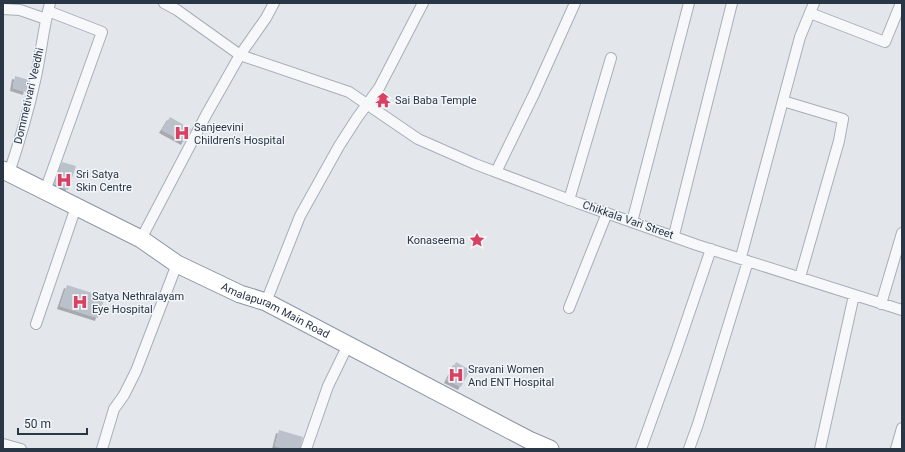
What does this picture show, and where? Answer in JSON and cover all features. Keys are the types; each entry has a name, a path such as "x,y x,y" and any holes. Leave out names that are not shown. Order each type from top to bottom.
{"highway":[{"name":"Amalapuram Main Road","path":"6,172 141,239 177,264 240,294 266,302 529,440 550,449"}],"street":[{"name":"Chikkala Vari Street","path":"164,3 177,10 240,55 349,92 418,139 475,164 632,222 902,310"},
{"path":"141,239 206,115 240,55 266,18 274,3"},
{"path":"266,302 300,216 339,146 379,88 423,3"},
{"path":"496,172 511,144 575,3"},
{"path":"632,222 689,3"},
{"path":"689,449 698,424 744,259 758,197 800,37 814,3"},
{"path":"810,13 885,42 901,3"},
{"path":"674,236 728,4"},
{"path":"3,9 48,11 102,32 45,191"},
{"name":"Dommetivari Veedhi","path":"6,172 25,122 35,80 48,11"},
{"path":"569,200 612,58"},
{"path":"783,101 843,119 835,156 800,277"},
{"path":"36,324 76,207"},
{"path":"569,308 607,213"},
{"path":"881,304 902,232"},
{"path":"641,449 711,249"},
{"path":"102,449 114,409 124,395 136,371 177,264"},
{"path":"820,449 854,295"},
{"path":"306,449 320,405 348,345"},
{"path":"896,449 902,428"},
{"path":"3,444 21,449"}],"building":[{"path":"15,76 29,80 26,92 13,88"},
{"path":"170,117 191,129 184,142 162,130"},
{"path":"62,162 76,166 68,190 54,184"},
{"path":"67,285 105,297 98,318 60,306"},
{"path":"456,362 470,370 461,387 447,380"},
{"path":"279,430 303,437 300,449 286,449 275,446"}],"place":[{"name":"Sai Baba Temple","path":"383,100"},
{"name":"Sanjeevini Children's Hospital","path":"182,133"},
{"name":"Sri Satya Skin Centre","path":"64,180"},
{"name":"Konaseema","path":"477,240"},
{"name":"Satya Nethralayam Eye Hospital","path":"80,302"},
{"name":"Sravani Women And ENT Hospital","path":"456,375"}]}
